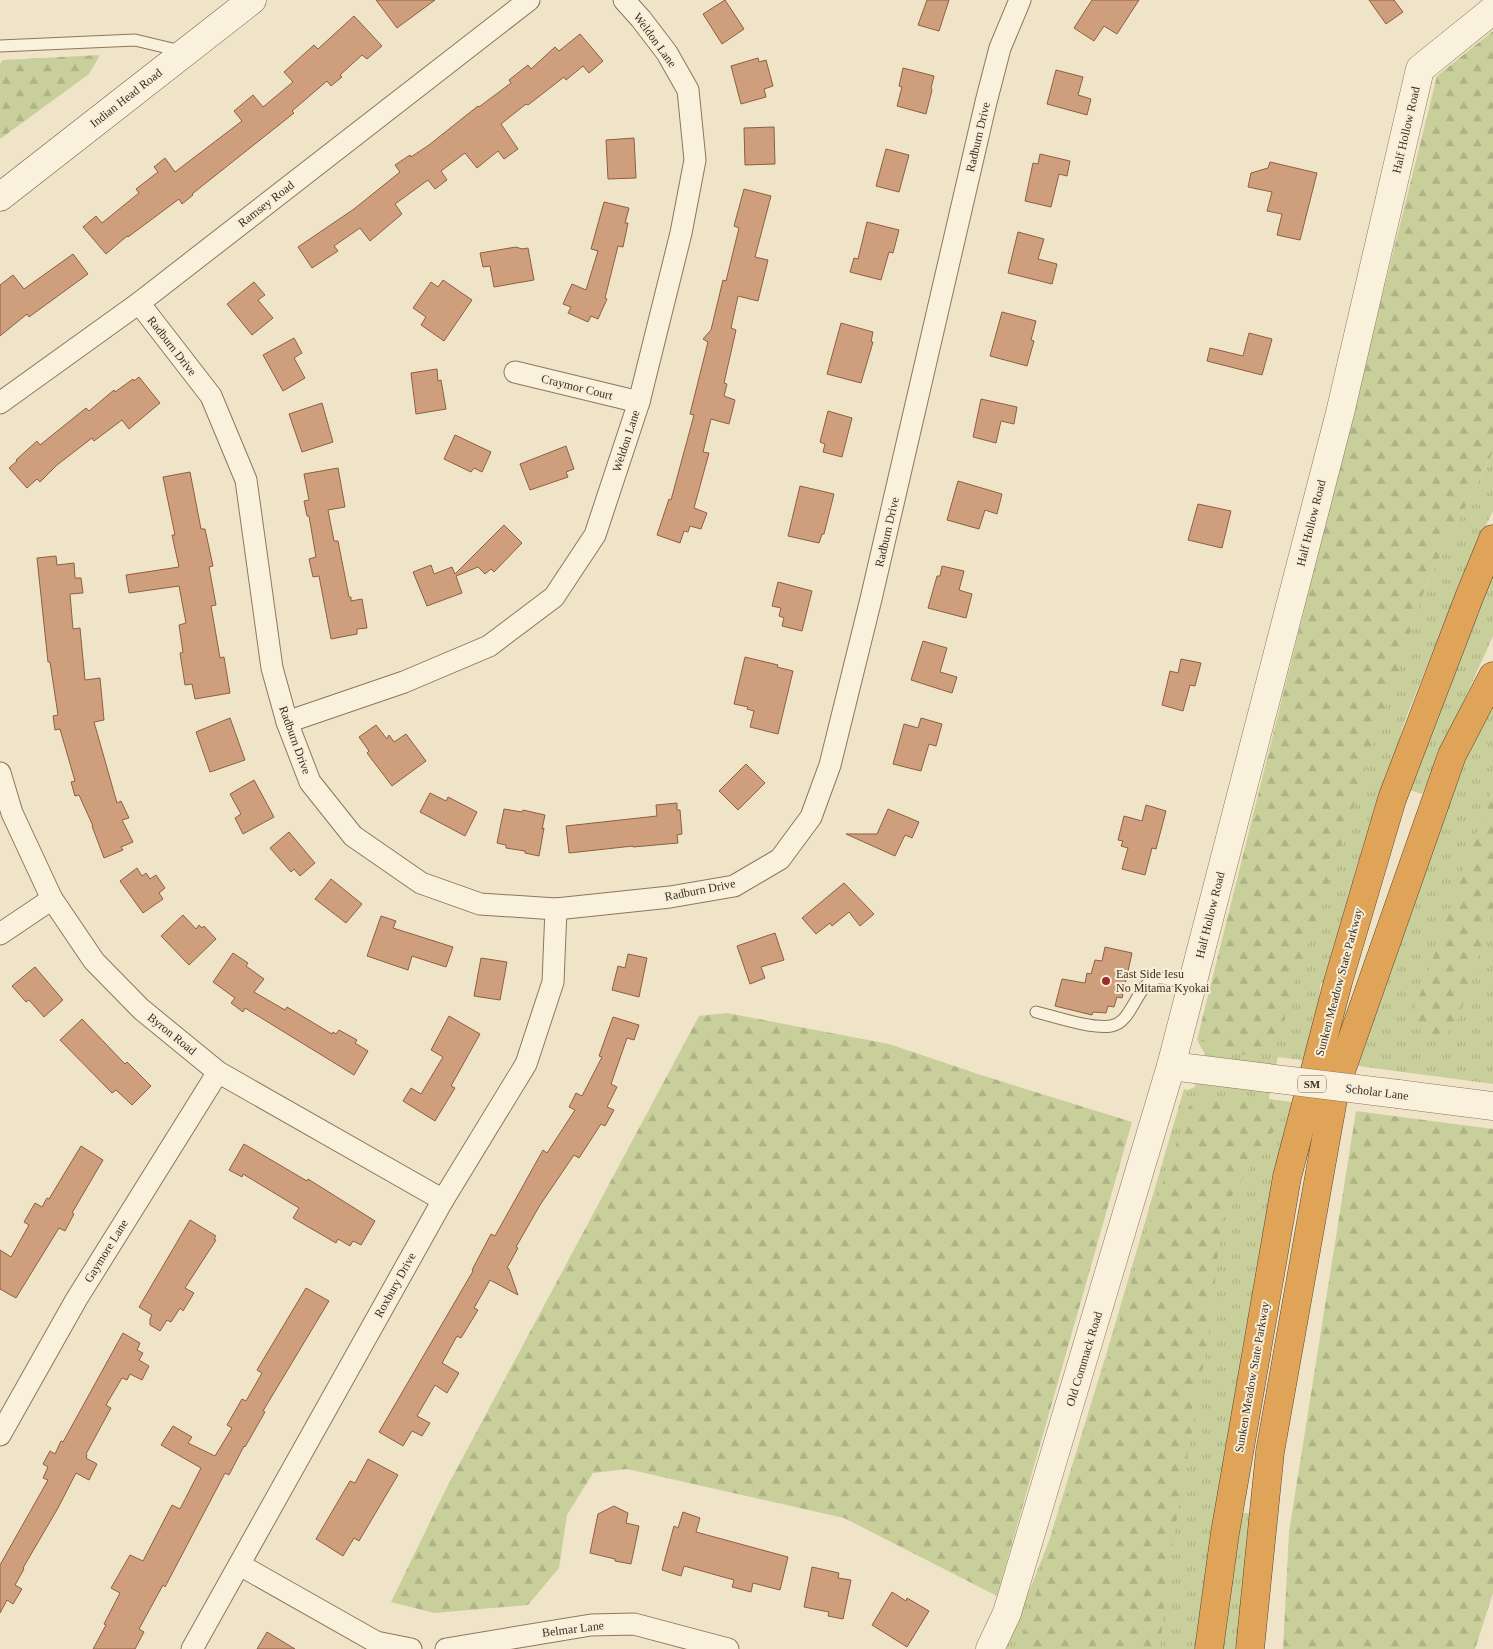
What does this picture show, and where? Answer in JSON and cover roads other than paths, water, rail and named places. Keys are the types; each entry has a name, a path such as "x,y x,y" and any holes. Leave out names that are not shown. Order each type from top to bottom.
{"highway":[{"name":"Sunken Meadow State Parkway","path":"1208,1649 1227,1523 1287,1176 1338,982 1392,799 1493,538"},
{"name":"Sunken Meadow State Parkway","path":"1250,1649 1270,1452 1335,1088 1452,755 1493,676"}],"street":[{"name":"Indian Head Road","path":"0,197 252,0"},
{"name":"Ramsey Road","path":"0,403 139,303 529,0"},
{"name":"Weldon Lane","path":"287,722 404,682 488,646 554,597 595,535 639,402 681,233 695,160 688,90 667,53 624,0"},
{"name":"Radburn Drive","path":"139,303 211,396 246,480 272,668 287,722 310,782 353,836 421,883 480,904 556,909 670,897 734,886 780,859 811,817 830,766 869,608 1000,48 1020,0"},
{"name":"Half Hollow Road","path":"1171,1066 1340,413 1420,69 1493,10"},
{"name":"Craymor Court","path":"515,372 639,402"},
{"name":"Byron Road","path":"0,773 12,813 52,898 94,960 142,1009 218,1072 443,1200"},
{"path":"0,934 52,898"},
{"name":"Roxbury Drive","path":"192,1649 443,1200 526,1064 553,982 556,909"},
{"name":"Scholar Lane","path":"1171,1066 1493,1106"},
{"name":"Old Commack Road","path":"990,1649 1007,1613 1171,1066"},
{"name":"Gaymore Lane","path":"0,1434 76,1300 218,1072"},
{"path":"240,1565 376,1642 411,1649"},
{"name":"Belmar Lane","path":"446,1649 591,1625 634,1624 680,1643 728,1649"}],"lane":[{"path":"0,46 135,40 186,52"},
{"path":"1036,1012 1094,1026 1113,1026 1124,1019 1148,983 1159,978 1192,985"}],"place":[{"name":"East Side Iesu No Mitama Kyokai","path":"1106,981"}]}
